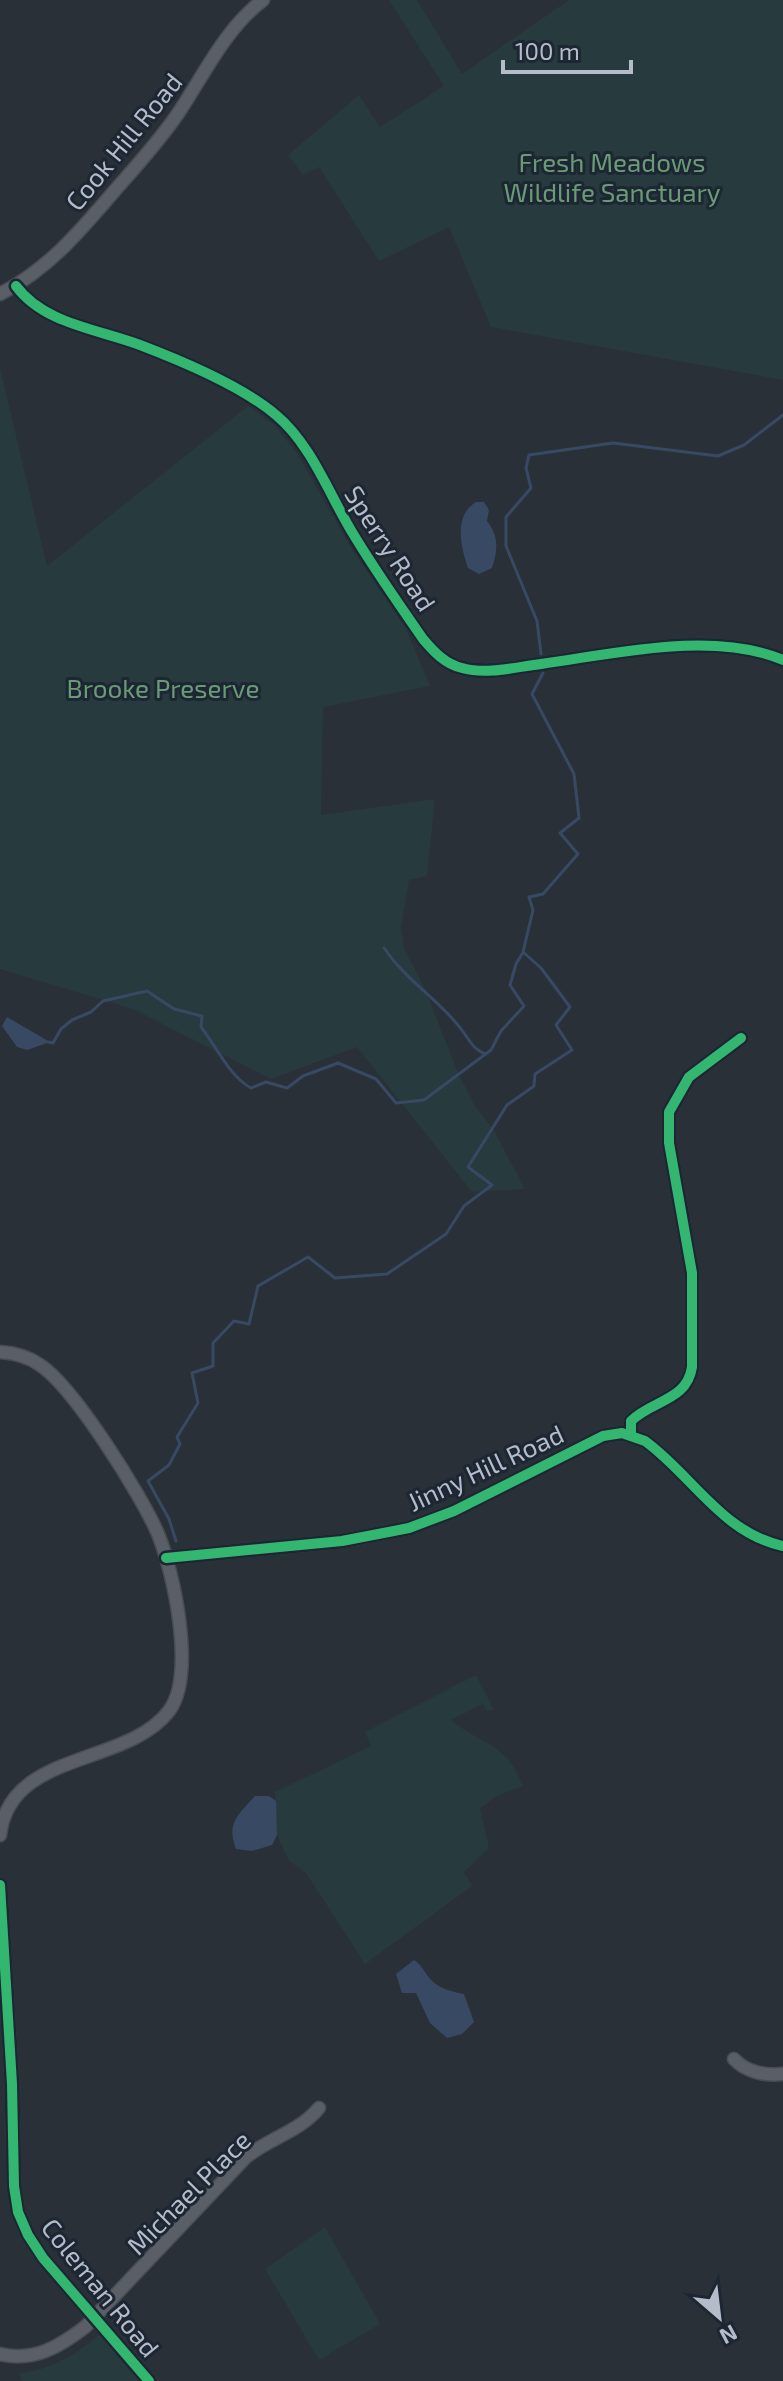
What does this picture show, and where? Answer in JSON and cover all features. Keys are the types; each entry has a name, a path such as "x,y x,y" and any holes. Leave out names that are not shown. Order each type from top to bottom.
{"street":[{"name":"Cook Hill Road","path":"0,294 51,260 129,174 167,129 233,29 263,0"},
{"name":"Sperry Road","path":"16,286 29,302 47,314 114,335 182,362 276,415 299,440 354,535 423,639 436,654 455,666 487,670 686,647 755,650 783,660"},
{"path":"741,1038 689,1077 669,1112 669,1143 692,1273 692,1367 690,1381 679,1392 631,1421 631,1435 657,1450 739,1528 766,1542 783,1546"},
{"path":"0,1352 16,1354 40,1364 67,1392 143,1503 166,1558 182,1655 180,1687 171,1709 147,1731 45,1774 28,1785 8,1809 0,1835"},
{"name":"Jinny Hill Road","path":"166,1558 342,1541 409,1528 454,1511 603,1436 631,1435"},
{"name":"Coleman Road","path":"0,1885 14,2186 18,2212 43,2258 149,2381"},
{"path":"734,2059 752,2071 783,2074"},
{"name":"Michael Place","path":"0,2354 28,2356 47,2352 65,2342 94,2318 245,2158 299,2128 319,2108"}],"green space":[{"name":"Fresh Meadows Wildlife Sanctuary","path":"389,0 417,0 462,74 569,0 783,0 783,380 491,327 449,227 379,261 319,167 303,175 288,155 359,95 380,127 444,86"},
{"name":"Brooke Preserve","path":"0,368 47,566 248,406 275,425 296,452 352,549 406,629 430,686 323,707 321,815 435,799 427,876 409,880 401,928 404,948 425,989 458,1073 525,1189 472,1192 357,1047 271,1079 133,1009 0,969"},
{"path":"476,1675 494,1710 487,1711 483,1704 451,1720 506,1757 523,1786 497,1796 480,1808 489,1848 464,1872 472,1886 365,1964 306,1873 289,1861 277,1835 275,1792 371,1746 365,1732"},
{"path":"325,2227 380,2324 319,2360 265,2269"},
{"path":"100,2334 140,2381 23,2381 18,2374 62,2360"}],"water":[{"path":"476,502 484,502 489,510 487,521 496,543 492,568 479,574 468,568 461,532 464,515"},
{"path":"7,1017 47,1043 27,1050 17,1047 2,1026"},
{"path":"255,1796 269,1796 276,1801 277,1835 272,1845 252,1851 236,1849 232,1832 235,1820"},
{"path":"414,1960 436,1984 464,1994 474,2022 462,2034 447,2038 430,2023 416,1993 402,1993 396,1974"}],"waterway":[{"path":"541,654 537,621 506,546 506,517 531,488 526,468 529,455 613,443 718,456 744,445 783,415"},
{"path":"176,1541 169,1519 148,1481 169,1465 180,1444 177,1437 198,1403 192,1373 213,1366 213,1343 234,1321 249,1324 258,1286 308,1257 335,1278 387,1274 446,1234 464,1206 492,1185 468,1167 507,1105 534,1086 535,1074 572,1050 556,1025 570,1007 541,968 523,952 533,910 529,897 543,894 578,854 560,833 579,818 574,774 532,694 543,673"},
{"path":"384,948 461,1028 473,1046 486,1054"},
{"path":"48,1042 53,1043 61,1029 72,1020 91,1012 103,1001 147,991 174,1009 202,1016 201,1027 236,1076 251,1088 266,1082 287,1088 303,1076 338,1063 376,1079 396,1103 424,1100 491,1050 501,1031 524,1006 510,985 522,954"}],"cycle path":[{"path":"16,286 28,299 56,317 140,345 193,367 229,384 276,415 309,455 360,546 423,639 450,664 491,671 631,650 695,645 755,651 783,660"},
{"path":"631,1435 631,1421 683,1387 692,1367 692,1273 669,1143 669,1112 689,1077 741,1038"},
{"path":"166,1558 342,1541 409,1528 454,1511 603,1436 622,1433 645,1441 742,1529 783,1546"},
{"path":"0,1885 12,2084 14,2186 18,2212 43,2258 149,2381"}]}
